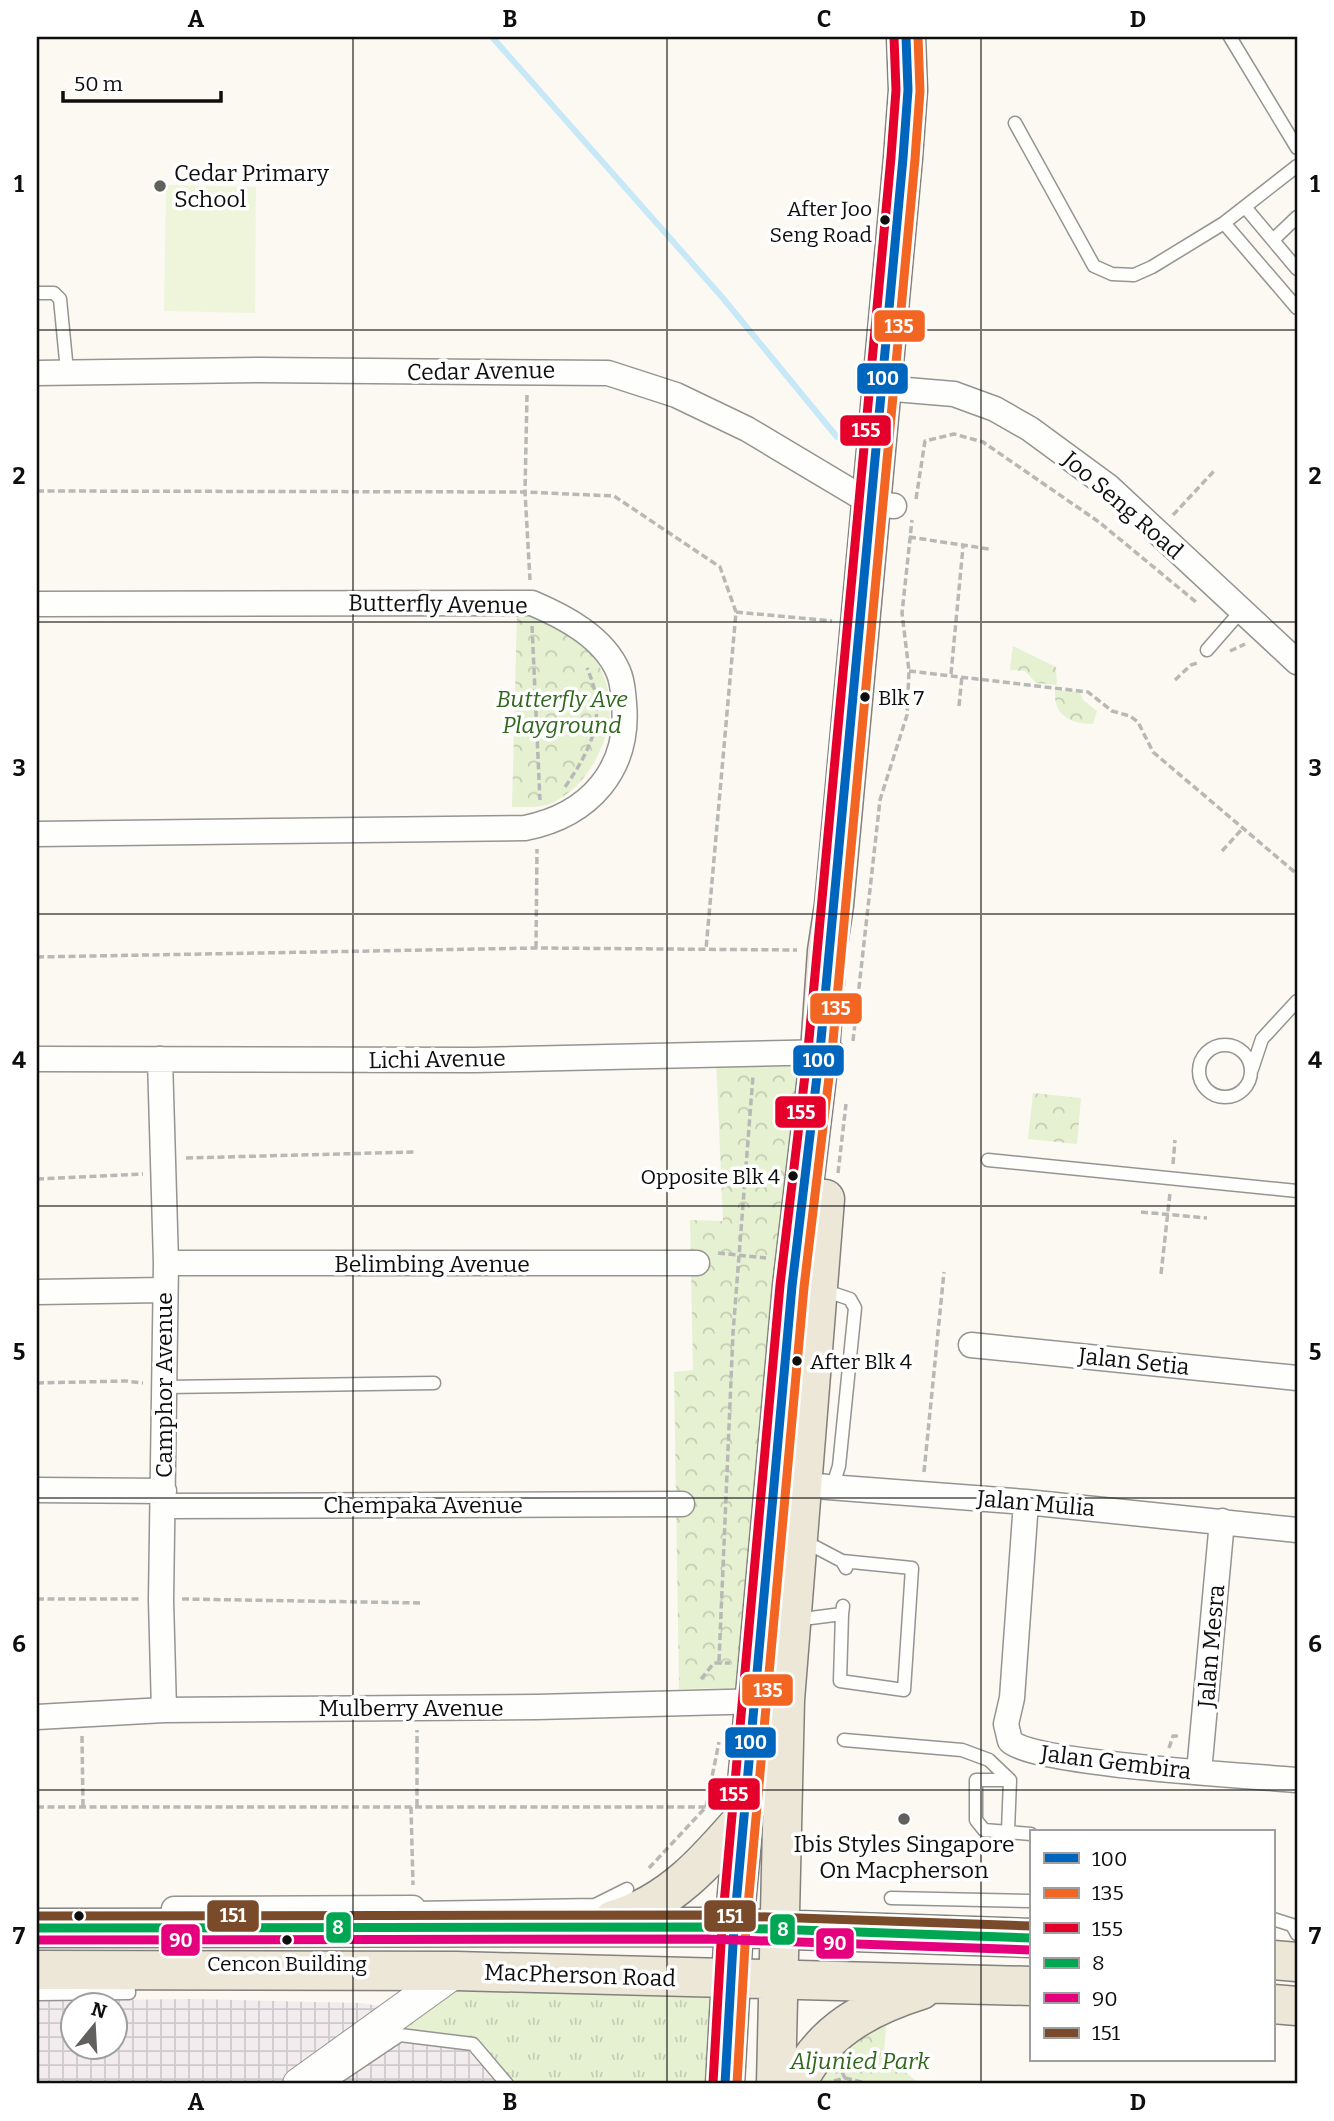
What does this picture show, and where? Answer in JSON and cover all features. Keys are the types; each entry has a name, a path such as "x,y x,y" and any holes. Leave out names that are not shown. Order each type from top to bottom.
{"main road":[{"path":"725,2084 734,1927 745,1812 790,1621 803,1484 794,1278 836,1052 852,942 891,515 893,389 908,90 906,37"},
{"path":"893,389 930,112 932,37"},
{"path":"836,1052 827,951 891,515"},
{"path":"776,2084 780,1980 771,1701 803,1484"},
{"path":"596,1926 635,1914 677,1888 704,1863 745,1812"},
{"name":"MacPherson Road","path":"37,1928 502,1916 596,1926 778,1928 1030,1938"},
{"path":"1274,1960 1297,1962"},
{"name":"MacPherson Road","path":"37,1970 128,1970 411,1985 456,1971 1030,1986"},
{"path":"797,2084 818,2048 852,2020 888,2001 946,1984"},
{"path":"1274,2004 1297,2006"}],"street":[{"name":"Cedar Avenue","path":"37,373 608,373 647,383 747,429 891,515"},
{"name":"Joo Seng Road","path":"893,389 954,394 995,409 1031,429 1109,486 1234,619 1297,662"},
{"name":"Butterfly Avenue","path":"37,604 555,612 598,642 618,670 624,688 626,718 622,748 601,786 584,803 561,817 536,826 381,832 37,834"},
{"name":"Lichi Avenue","path":"37,1059 460,1060 836,1052"},
{"name":"Camphor Avenue","path":"160,1059 166,1263 161,1600 164,1710"},
{"name":"Belimbing Avenue","path":"166,1263 697,1262"},
{"path":"37,1292 164,1290"},
{"name":"Jalan Setia","path":"971,1345 1297,1378"},
{"name":"Jalan Mulia","path":"803,1484 1026,1502 1297,1530"},
{"name":"Chempaka Avenue","path":"37,1490 163,1498 682,1504"},
{"name":"Jalan Gembira","path":"1026,1502 1012,1698 1006,1724 1010,1741 1021,1750 1034,1754 1297,1780"},
{"name":"Jalan Mesra","path":"1199,1772 1222,1521"},
{"name":"Mulberry Avenue","path":"37,1717 164,1710 537,1707 771,1701"},
{"name":"MacPherson Road","path":"37,1909 413,1917"},
{"path":"299,2084 331,2075 411,1985"}],"lane":[{"path":"1230,37 1297,148"},
{"path":"1015,123 1094,266 1112,274 1134,275 1152,267 1224,223 1297,166"},
{"path":"1245,207 1297,268"},
{"path":"1274,239 1297,216"},
{"path":"1224,223 1295,301"},
{"path":"37,293 54,293 60,299 67,371"},
{"path":"1207,650 1234,619"},
{"path":"1262,1039 1236,1047 1217,1046 1208,1051 1199,1071 1202,1083 1209,1092 1220,1097 1233,1096 1243,1090 1250,1080 1262,1039 1297,1001"},
{"path":"1236,1047 1244,1052 1252,1069"},
{"path":"988,1160 1297,1191"},
{"path":"794,1278 850,1299 855,1308 839,1466 803,1484"},
{"path":"165,1387 433,1383"},
{"path":"790,1621 842,1610 840,1681 904,1690 912,1567 844,1564 797,1537"},
{"path":"844,1740 962,1750 989,1760 1010,1780 1009,1831"},
{"path":"1010,1780 976,1780 976,1820 984,1830 1030,1834"},
{"path":"502,1916 595,1905 627,1889"},
{"path":"891,1898 1030,1901"},
{"path":"1274,1919 1292,1925 1297,1934"},
{"path":"37,1994 129,1993 128,1970"},
{"path":"331,2075 400,2035 473,2044 507,2084"}],"path":[{"path":"527,372 525,492 536,613 532,618 540,807 548,801"},
{"path":"836,1052 880,800 907,715 909,671 891,515 925,441 954,434 983,442 1234,619 1247,643"},
{"path":"1172,516 1214,471"},
{"path":"37,491 525,492 614,496 720,567 736,612 706,949"},
{"path":"891,515 963,547 989,549"},
{"path":"951,674 963,547"},
{"path":"736,612 844,622"},
{"path":"556,794 588,753 594,733 597,708 592,680 583,659"},
{"path":"909,671 1088,692 1112,711 1130,716 1138,722 1153,752 1297,874"},
{"path":"960,706 962,676"},
{"path":"536,826 536,948"},
{"path":"1222,851 1243,828"},
{"path":"37,957 536,948 827,951"},
{"path":"719,1661 722,1543 738,1255 756,1053"},
{"path":"837,1185 847,1091"},
{"path":"1161,1274 1175,1140"},
{"path":"37,1179 414,1152"},
{"path":"1140,1212 1207,1218"},
{"path":"697,1262 716,1253 738,1255 794,1278"},
{"path":"924,1476 944,1272"},
{"path":"37,1383 126,1381 165,1387"},
{"path":"37,1599 423,1603"},
{"path":"417,1707 417,1807"},
{"path":"82,1715 83,1807"},
{"path":"627,1889 706,1807 722,1732"},
{"path":"37,1807 706,1807 745,1812"},
{"path":"411,1807 413,1917"},
{"path":"845,2078 869,2084"}],"shaded area":[{"path":"193,1999 361,2003 499,2027 548,2084 37,2084 37,2001 60,2001 60,2062 130,2062 130,2000"}],"green space":[{"path":"166,185 256,187 255,313 164,311"},
{"name":"Butterfly Ave Playground","path":"517,614 543,620 565,631 583,645 597,663 606,683 610,705 607,730 589,770 565,795 550,804 536,807 512,807"},
{"path":"1013,646 1056,667 1057,685 1036,683 1025,671 1010,670"},
{"path":"1055,690 1080,692 1083,700 1097,711 1093,724 1065,717 1057,706"},
{"path":"716,1057 809,1057 752,1688 679,1689 674,1372 693,1370 690,1220 723,1221"},
{"path":"1033,1093 1081,1098 1077,1144 1028,1139"},
{"path":"458,1981 705,1989 720,2004 717,2084 514,2084 472,2036 387,2028"},
{"name":"Aljunied Park","path":"887,2016 884,2053 919,2084 813,2084 831,2056"}],"waterway":[{"path":"492,37 722,297 837,437"}],"transit line":[{"name":"155","path":"713,2083 722,1926 780,1285 808,1050 891,157 896,90 894,37"},
{"name":"100","path":"725,2084 734,1927 792,1286 820,1051 903,158 908,90 906,37"},
{"name":"135","path":"737,2084 746,1928 804,1287 832,1052 915,159 920,91 918,37"},
{"name":"151","path":"37,1916 707,1915 1030,1926"},
{"name":"8","path":"37,1928 707,1927 1030,1938"},
{"name":"90","path":"37,1940 707,1939 1030,1950"}],"place":[{"name":"Cedar Primary School","path":"160,186"},
{"name":"After Joo Seng Road","path":"885,220"},
{"name":"Blk 7","path":"865,697"},
{"name":"Opposite Blk 4","path":"793,1176"},
{"name":"After Blk 4","path":"797,1361"},
{"name":"Ibis Styles Singapore On Macpherson","path":"904,1819"},
{"name":"Cencon Building","path":"287,1940"}]}
